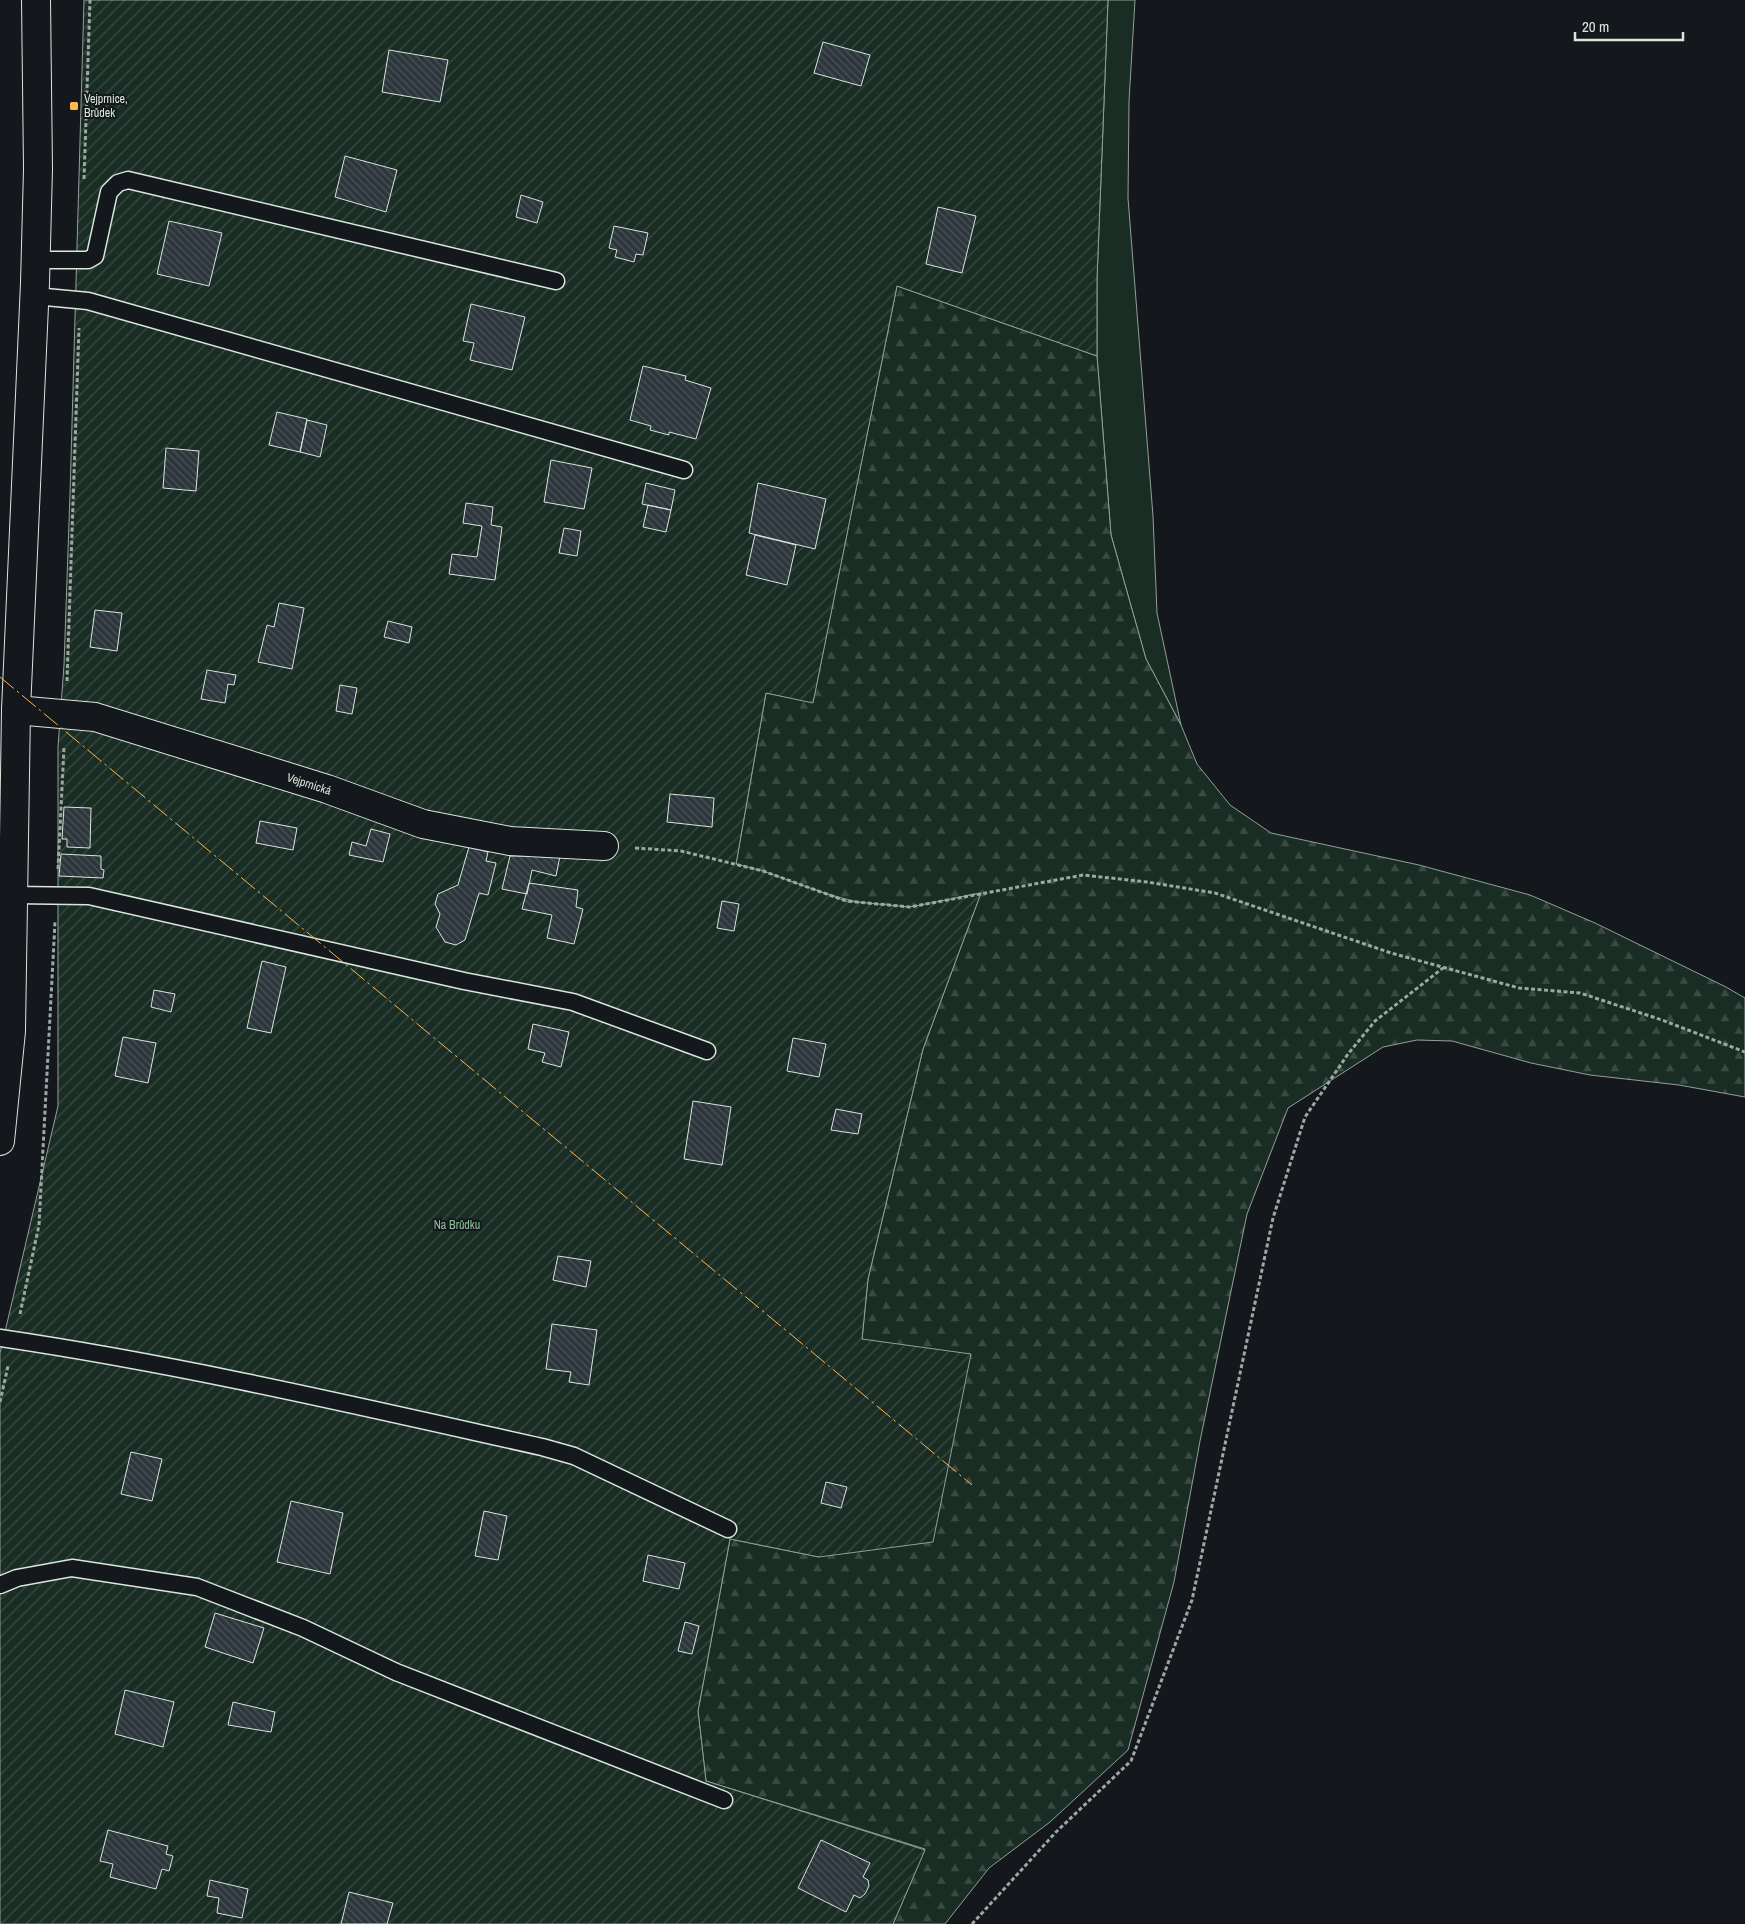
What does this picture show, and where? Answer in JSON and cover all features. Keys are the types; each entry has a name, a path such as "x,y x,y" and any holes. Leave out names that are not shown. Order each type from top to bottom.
{"main road":[{"path":"0,1141 11,1031 16,710 35,296 38,169 36,0"},
{"name":"Vejprnická","path":"16,710 95,717 327,789 423,824 510,840 604,846"}],"lane":[{"path":"36,260 88,260 95,256 109,192 118,183 128,180 556,281"},
{"path":"35,296 60,296 88,301 684,470"},
{"path":"14,895 89,896 464,981 573,1002 707,1051"},
{"path":"0,1338 90,1352 234,1379 542,1447 574,1456 728,1529"},
{"path":"0,1584 17,1578 72,1568 197,1587 303,1628 396,1672 724,1800"}],"path":[{"path":"604,846 681,851 763,871 846,901 910,907 1083,875 1147,882 1215,893 1391,953 1444,968 1519,988 1580,993 1662,1020 1745,1052"},
{"path":"972,1924 1056,1832 1131,1761 1192,1600 1273,1218 1306,1117 1348,1054 1375,1021 1444,968"}],"green space":[{"name":"Na Brůdku","path":"84,0 1108,0 1097,279 1097,356 897,286 813,703 766,693 736,864 763,871 846,901 910,907 981,893 923,1049 868,1279 862,1339 971,1354 933,1542 819,1557 730,1539 698,1711 706,1781 925,1850 893,1924 0,1924 0,1353 58,1106 58,747 64,665 70,494"},
{"path":"1108,0 1135,0 1129,101 1128,198 1153,516 1157,613 1181,725 1146,659 1111,535 1097,356 1097,279"},
{"path":"897,286 1097,356 1111,535 1146,659 1181,725 1197,764 1230,805 1271,833 1419,865 1530,895 1595,923 1745,998 1745,1097 1679,1085 1590,1075 1531,1063 1452,1041 1417,1040 1383,1047 1288,1108 1247,1214 1200,1441 1174,1582 1128,1750 1050,1822 989,1868 945,1924 893,1924 925,1849 706,1781 698,1711 730,1539 819,1557 971,1355 862,1340 868,1279 923,1049 981,893 918,906 886,906 864,903 821,892 736,864 766,693 813,702"}],"building":[{"path":"823,42 870,55 861,86 814,73"},
{"path":"389,50 448,60 440,102 382,92"},
{"path":"345,156 397,170 386,212 335,197"},
{"path":"521,195 543,202 537,223 516,217"},
{"path":"938,207 976,216 962,273 926,264"},
{"path":"169,221 222,233 209,286 157,274"},
{"path":"614,226 648,233 643,255 636,254 634,262 615,257 617,250 609,248"},
{"path":"471,304 525,317 512,370 470,360 474,343 463,341"},
{"path":"643,366 686,376 685,380 711,388 696,439 669,432 669,435 650,430 651,426 630,420"},
{"path":"277,412 307,419 300,452 269,445"},
{"path":"307,420 327,425 320,457 300,452"},
{"path":"166,448 199,451 196,491 163,488"},
{"path":"551,460 592,468 584,509 544,502"},
{"path":"646,483 675,490 671,510 642,504"},
{"path":"758,483 826,499 815,549 749,533"},
{"path":"466,503 493,507 491,525 502,527 495,580 449,574 452,554 477,557 482,526 463,523"},
{"path":"648,505 671,510 666,532 643,527"},
{"path":"564,528 581,531 577,556 559,553"},
{"path":"755,535 796,545 787,585 746,575"},
{"path":"279,603 304,608 292,669 258,662 267,625 274,627"},
{"path":"95,610 122,613 117,651 90,647"},
{"path":"388,621 412,627 409,643 384,637"},
{"path":"207,670 236,675 234,685 228,684 225,703 201,699"},
{"path":"340,685 357,688 352,714 336,711"},
{"path":"670,794 714,798 712,827 667,822"},
{"path":"64,807 91,808 90,848 67,847 67,839 62,839"},
{"path":"260,821 297,828 293,850 256,843"},
{"path":"371,829 390,834 383,862 349,855 352,842 366,846"},
{"path":"469,847 488,852 486,861 496,863 488,895 479,893 465,940 456,945 445,942 436,927 440,914 435,904 438,894 458,885"},
{"path":"61,854 101,856 101,869 104,870 103,878 59,876"},
{"path":"510,856 560,856 556,876 532,870 527,894 502,889"},
{"path":"529,883 578,890 576,907 583,909 574,944 547,938 552,915 522,909"},
{"path":"722,901 739,904 734,931 717,928"},
{"path":"262,961 286,967 271,1033 247,1028"},
{"path":"154,990 175,994 171,1012 151,1007"},
{"path":"533,1024 569,1032 561,1067 542,1062 545,1053 528,1049"},
{"path":"123,1037 156,1043 148,1083 115,1076"},
{"path":"793,1038 826,1044 819,1077 787,1071"},
{"path":"693,1101 731,1107 722,1165 684,1159"},
{"path":"836,1109 862,1114 858,1134 831,1130"},
{"path":"558,1256 591,1261 586,1287 553,1280"},
{"path":"552,1324 597,1330 589,1385 569,1382 571,1372 546,1369"},
{"path":"131,1452 162,1459 152,1501 121,1494"},
{"path":"826,1482 847,1487 841,1508 821,1503"},
{"path":"291,1501 343,1513 330,1574 277,1562"},
{"path":"484,1511 507,1516 498,1560 475,1556"},
{"path":"648,1555 685,1563 679,1589 643,1581"},
{"path":"215,1613 264,1628 253,1663 205,1647"},
{"path":"685,1622 699,1626 692,1654 678,1651"},
{"path":"125,1690 174,1702 163,1747 115,1734"},
{"path":"233,1702 275,1712 271,1732 228,1725"},
{"path":"108,1830 168,1846 166,1854 173,1856 169,1871 162,1869 156,1889 110,1877 113,1864 100,1861"},
{"path":"821,1840 870,1863 863,1877 868,1880 869,1886 865,1894 860,1898 854,1895 846,1912 798,1888"},
{"path":"210,1880 248,1889 242,1918 217,1913 219,1898 207,1896"},
{"path":"349,1892 393,1903 387,1924 341,1924"}],"power":[{"path":"0,677 972,1485"}],"place":[{"name":"Vejprnice, Brůdek","path":"74,106"}]}
